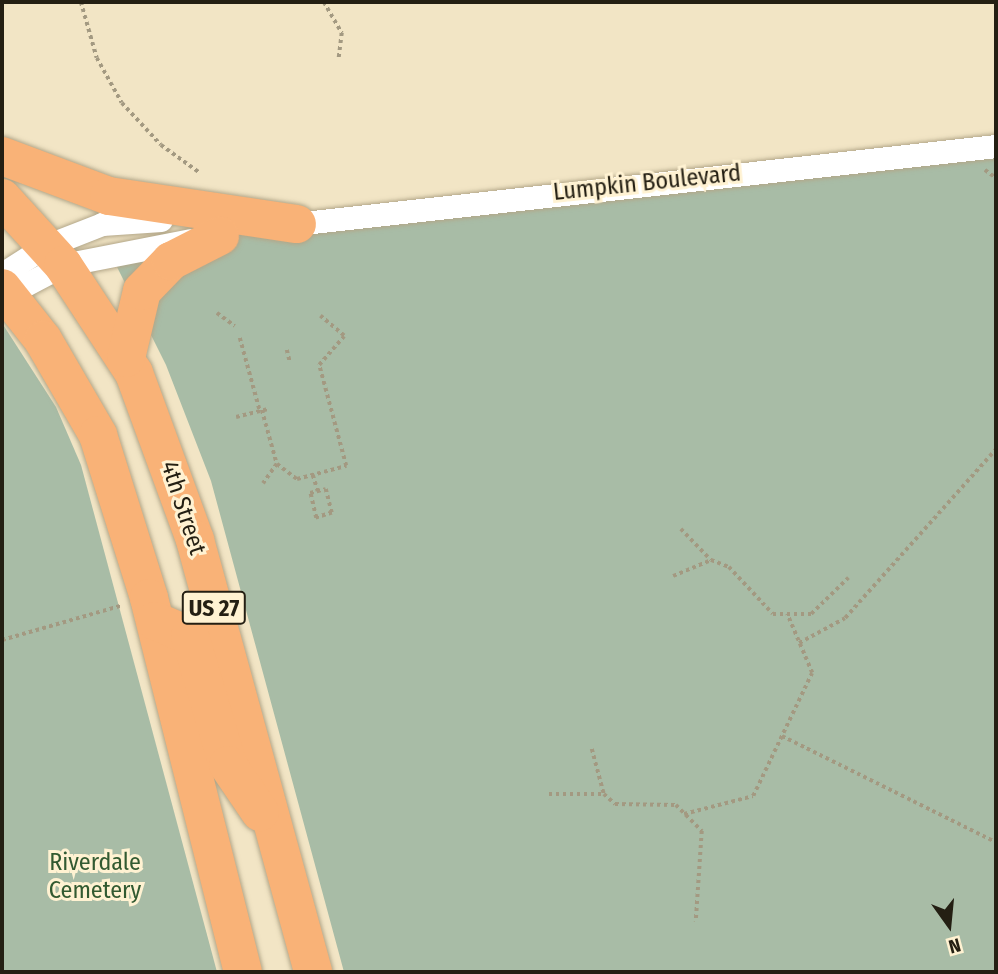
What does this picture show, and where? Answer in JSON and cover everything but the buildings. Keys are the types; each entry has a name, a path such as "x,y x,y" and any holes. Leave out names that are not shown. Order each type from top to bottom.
{"highway":[{"path":"2,156 108,196 297,224"},
{"name":"US 27","path":"2,198 55,256"},
{"path":"126,358 142,290 171,261 220,236"},
{"name":"4th Street","path":"55,256 126,358 195,540 313,972"},
{"name":"US 27","path":"4,285 93,421 152,609 243,972"},
{"path":"152,609 190,636 228,765 275,833"}],"street":[{"name":"Lumpkin Boulevard","path":"55,256 297,224 996,146"},
{"name":"Lumpkin Boulevard","path":"4,285 55,256 133,218 297,224"}],"path":[{"path":"81,2 97,58 122,103 161,145 200,173"},
{"path":"324,2 342,33 338,59"},
{"path":"217,313 235,327"},
{"path":"240,338 277,464 298,479 346,466 319,366 344,337 320,316"},
{"path":"287,350 290,362"},
{"path":"236,417 263,410"},
{"path":"799,643 845,618 996,449"},
{"path":"263,484 277,464"},
{"path":"313,475 318,491"},
{"path":"326,489 332,513 316,518 310,493 318,491 326,489"},
{"path":"681,529 710,560 729,567 773,614 811,614 848,578"},
{"path":"673,576 710,560"},
{"path":"2,640 152,609"},
{"path":"684,814 753,796 812,673 786,614"},
{"path":"782,736 996,842"},
{"path":"592,749 604,794 615,804 676,805 702,831 696,922"},
{"path":"549,794 604,794"}],"green space":[{"path":"996,146 996,972 344,972 211,481 166,365 110,253 314,221"},
{"name":"Riverdale Cemetery","path":"2,323 56,407 81,465 217,972 2,972"}]}
